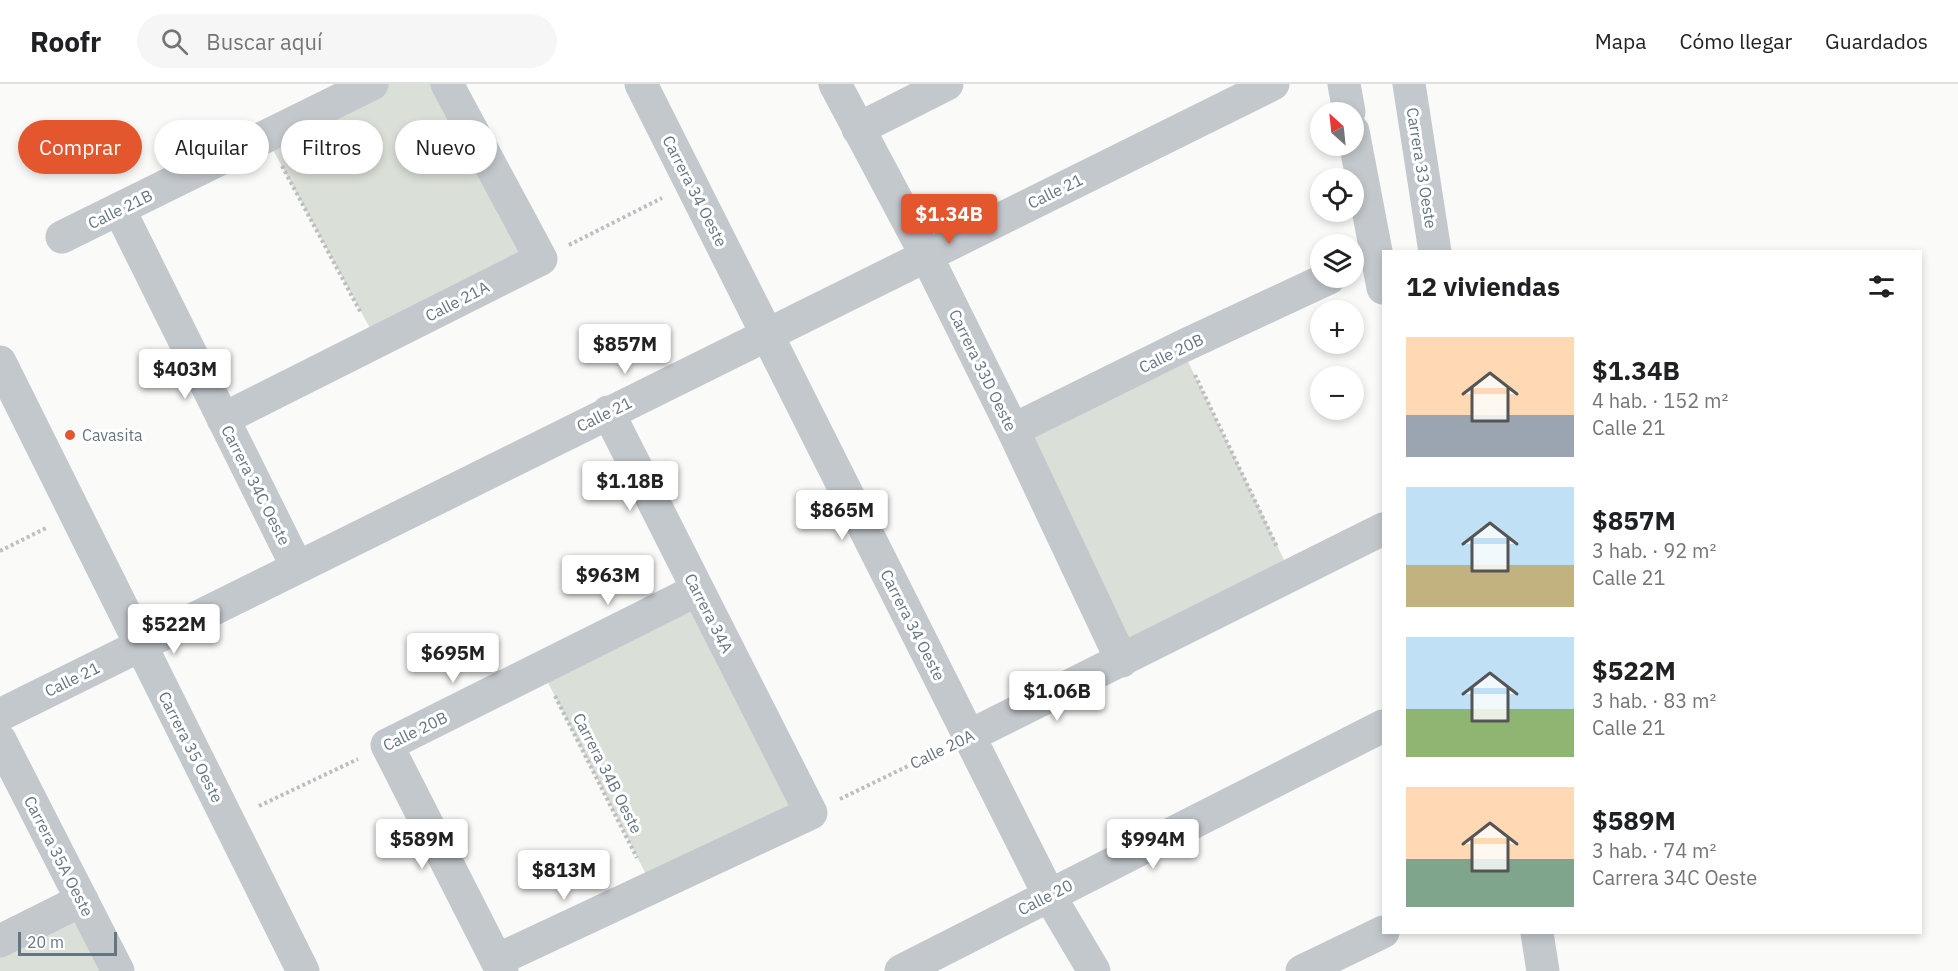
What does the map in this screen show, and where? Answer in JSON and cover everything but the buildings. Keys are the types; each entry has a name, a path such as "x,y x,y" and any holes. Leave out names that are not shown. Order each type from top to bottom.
{"street":[{"name":"Calle 21B","path":"269,136 372,84"},
{"path":"447,84 541,259"},
{"name":"Carrera 34 Oeste","path":"641,84 1049,895 1094,971"},
{"name":"Carrera 33D Oeste","path":"835,84 926,255 1013,430 1122,661"},
{"path":"858,129 947,84"},
{"name":"Calle 21","path":"0,715 1273,84"},
{"path":"1344,84 1348,102"},
{"name":"Carrera 33 Oeste","path":"1409,84 1435,250"},
{"path":"1355,156 1365,261 1382,286"},
{"name":"Calle 21B","path":"62,237 190,174"},
{"name":"Carrera 34C Oeste","path":"118,209 297,567"},
{"name":"Calle 21A","path":"223,419 541,259"},
{"name":"Calle 20B","path":"1013,430 1181,347 1310,287"},
{"name":"Carrera 35 Oeste","path":"0,362 303,971"},
{"name":"Carrera 34A","path":"608,412 811,813"},
{"name":"Calle 20A","path":"969,736 1382,529"},
{"name":"Calle 20B","path":"387,745 697,590"},
{"name":"Calle 20","path":"901,971 1382,727"},
{"name":"Carrera 35A Oeste","path":"0,740 118,971"},
{"path":"387,745 500,966 653,888 811,813"},
{"path":"0,941 82,900"},
{"path":"1302,971 1382,932"},
{"path":"1537,934 1543,971"}],"path":[{"path":"269,143 377,341"},
{"path":"541,259 692,183"},
{"path":"1181,347 1291,574"},
{"path":"0,551 76,512"},
{"name":"Carrera 34B Oeste","path":"541,669 653,888"},
{"name":"Calle 20A","path":"811,813 969,736"},
{"name":"Calle 20B","path":"228,821 387,745"}],"shaded area":[{"path":"372,84 447,84 466,120 395,120 395,174 495,174 541,259 377,341 286,174 383,174 383,120 300,120"},
{"path":"281,130 281,165 269,143 269,136"},
{"path":"1181,347 1291,574 1122,661 1013,430"},
{"path":"697,590 811,813 653,888 541,669"},
{"path":"82,900 118,971 0,971 0,941"}],"place":[{"name":"Cavasita","path":"70,435"}]}
